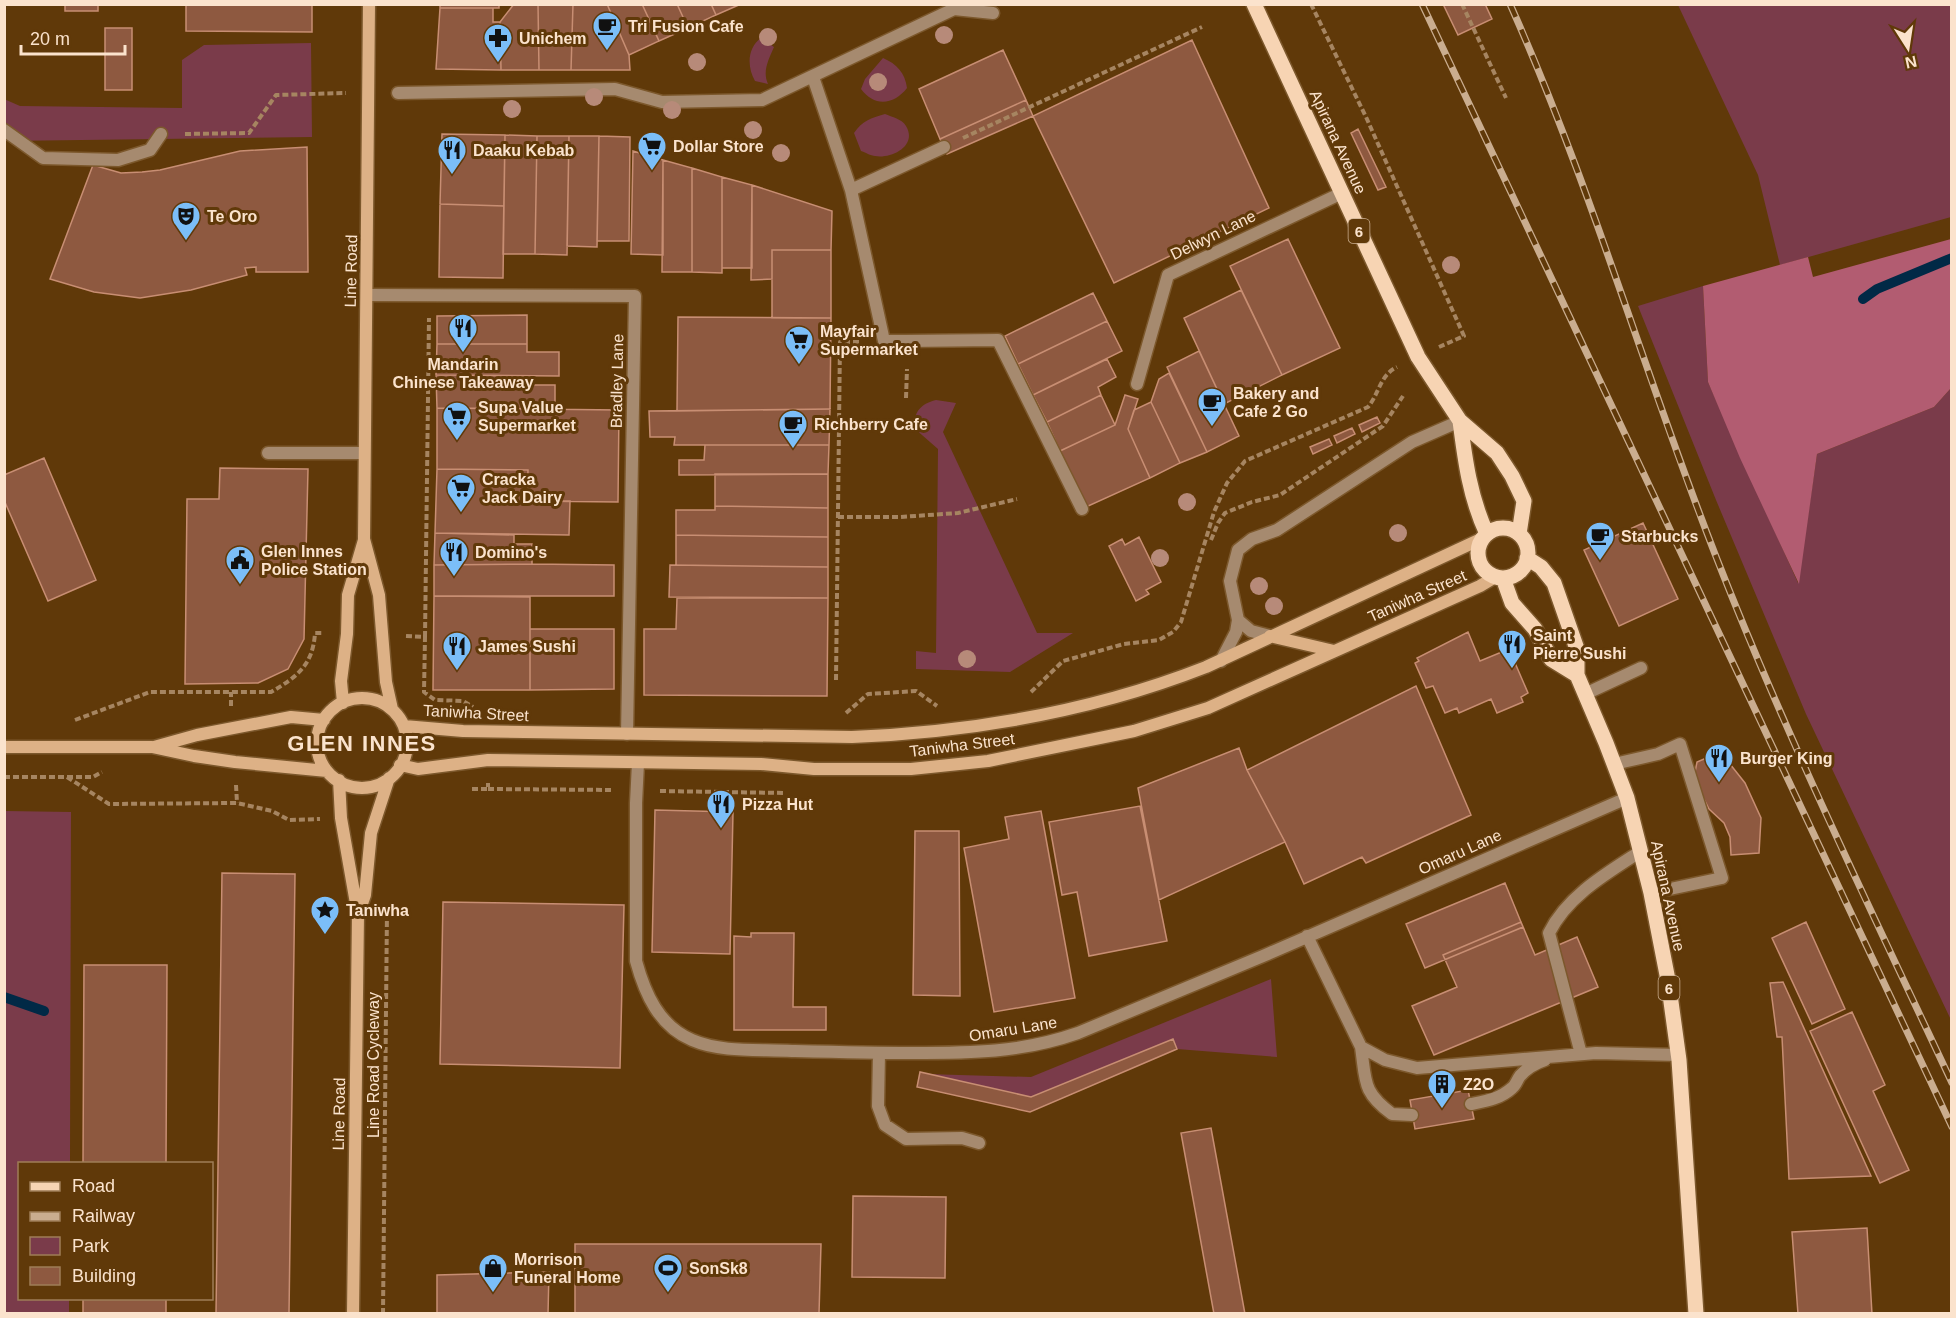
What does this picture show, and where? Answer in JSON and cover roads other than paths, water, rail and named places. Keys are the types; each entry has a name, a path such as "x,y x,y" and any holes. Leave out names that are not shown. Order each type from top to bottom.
{"main road":[{"name":"Line Road","path":"369,4 364,539 379,595 386,682 392,709"},
{"name":"Apirana Avenue","path":"1254,4 1418,357 1460,421 1497,453 1512,476 1524,501 1520,534"},
{"name":"Apirana Avenue","path":"1460,421 1469,484 1484,536"},
{"path":"1520,534 1503,528 1484,536 1477,550 1479,561 1485,571 1499,577 1519,572 1527,558"},
{"name":"6","path":"1520,534 1526,544 1527,558"},
{"name":"Taniwha Street","path":"404,726 463,731 852,737 956,729 1026,718 1104,700 1179,678 1221,661 1484,536"},
{"name":"Line Road","path":"343,703 341,681 347,634 348,595 364,539"},
{"name":"Apirana Avenue","path":"1527,558 1541,567 1554,584 1577,649 1577,675 1627,798 1652,893 1679,1055 1696,1314"},
{"name":"Taniwha Street","path":"400,765 418,769 488,760 761,764 798,768 865,770 911,769 988,761 1134,731 1187,714 1249,690 1499,577"},
{"path":"1499,577 1512,603 1535,629 1551,659 1577,675"},
{"path":"1270,636 1334,651"},
{"path":"368,698 381,702 392,709 404,726 407,739 406,753 396,773 374,786 362,788 349,786 327,771 321,759 318,746 319,733 324,720 332,710 343,703 368,698"},
{"path":"152,747 196,735 291,717 324,720"},
{"path":"4,747 152,747 224,761 327,771"},
{"name":"Line Road","path":"358,915 366,895 371,833 389,778"},
{"name":"Line Road","path":"339,780 341,818 358,915 353,1314"}],"street":[{"path":"398,93 615,89 662,102 762,100 954,9 993,13"},
{"path":"813,77 851,190 884,341 906,344 998,340 1082,509"},
{"path":"4,130 43,158 118,160 150,150 161,134"},
{"path":"851,190 944,147"},
{"name":"Delwyn Lane","path":"1137,384 1168,275 1342,193"},
{"name":"Bradley Lane","path":"367,295 635,296 627,734"},
{"path":"1221,661 1236,632 1238,620 1230,581 1238,550 1252,539 1277,530 1412,442 1460,421"},
{"path":"268,453 364,453"},
{"path":"1238,620 1251,631 1270,636"},
{"path":"1585,694 1641,668"},
{"path":"1614,764 1658,754 1680,744 1713,845 1722,878 1652,893"},
{"name":"Omaru Lane","path":"638,763 636,961 642,981 663,1020 677,1031 692,1040 730,1048 973,1054 1052,1042 1307,936 1627,798"},
{"path":"1581,1054 1550,933 1556,919 1582,893 1606,873 1641,851"},
{"path":"1307,936 1361,1047 1366,1086 1373,1097 1392,1114 1412,1115"},
{"path":"1361,1047 1385,1060 1417,1068 1581,1054 1679,1055"},
{"path":"879,1053 878,1106 885,1125 906,1139 962,1138 979,1143"},
{"path":"1471,1104 1489,1101 1504,1094 1515,1086 1527,1069 1555,1057"}],"waterway":[{"path":"1863,299 1877,289 1952,258"},
{"path":"4,997 44,1011"}],"railway":[{"path":"1422,4 1952,1127"},
{"path":"1510,4 1566,140 1689,485 1742,621 1829,820 1952,1083"}],"place":[{"name":"Tri Fusion Cafe","path":"607,52"},
{"name":"Unichem","path":"498,64"},
{"name":"Dollar Store","path":"652,172"},
{"name":"Daaku Kebab","path":"452,176"},
{"name":"Te Oro","path":"186,242"},
{"name":"Mandarin Chinese Takeaway","path":"463,354"},
{"name":"Mayfair Supermarket","path":"799,366"},
{"name":"Bakery and Cafe 2 Go","path":"1212,428"},
{"name":"Supa Value Supermarket","path":"457,442"},
{"name":"Richberry Cafe","path":"793,450"},
{"name":"Cracka Jack Dairy","path":"461,514"},
{"name":"Starbucks","path":"1600,562"},
{"name":"Domino's","path":"454,578"},
{"name":"Glen Innes Police Station","path":"240,586"},
{"name":"Saint Pierre Sushi","path":"1512,670"},
{"name":"James Sushi","path":"457,672"},
{"name":"Burger King","path":"1719,784"},
{"name":"Pizza Hut","path":"721,830"},
{"name":"Taniwha","path":"325,936"},
{"name":"Z2O","path":"1442,1110"},
{"name":"Morrison Funeral Home","path":"493,1294"},
{"name":"SonSk8","path":"668,1294"}],"district":[{"name":"GLEN INNES","path":"362,743"}]}
